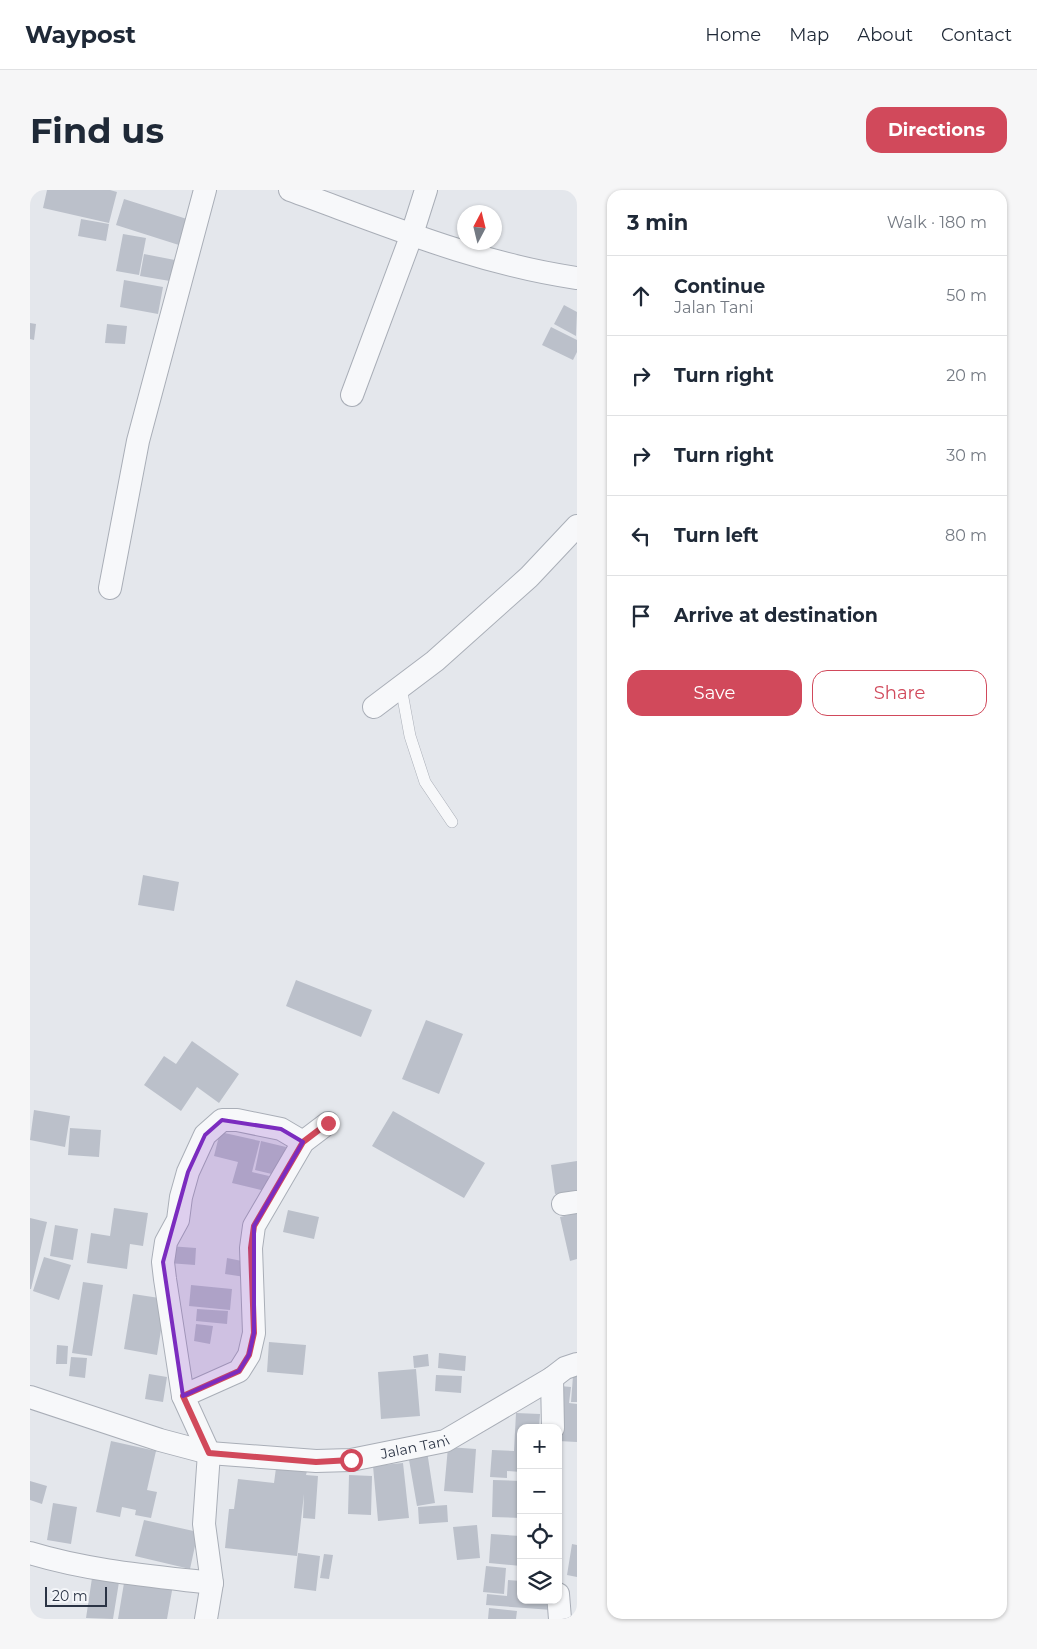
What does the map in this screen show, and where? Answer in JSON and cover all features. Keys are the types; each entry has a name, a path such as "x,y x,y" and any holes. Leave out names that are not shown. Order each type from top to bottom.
{"street":[{"path":"110,588 138,441 205,190"},
{"path":"290,190 451,248 542,273 577,278"},
{"path":"352,395 412,234 426,190"},
{"path":"374,707 435,661 529,577 577,526"},
{"path":"206,1619 212,1583 204,1524 209,1453 183,1396 169,1313 164,1262 166,1242 178,1220 181,1197 188,1172 199,1147 205,1135 222,1120 237,1120 281,1129 303,1142"},
{"path":"183,1396 239,1371 249,1355 254,1333 251,1248 254,1226 303,1142 328,1123"},
{"name":"Jalan Tani","path":"30,1397 160,1440 209,1453 316,1462 351,1460 445,1441 552,1378 565,1368 577,1364"},
{"path":"552,1378 552,1424"},
{"path":"30,1553 54,1560 112,1571 212,1583"},
{"path":"559,1604 560,1619"}],"lane":[{"path":"401,687 410,736 425,782 452,822"}],"highlighted area":[{"path":"222,1120 281,1129 303,1142 254,1226 254,1333 249,1355 239,1371 183,1396 163,1262 188,1172 205,1135"}],"building":[{"path":"47,190 110,190 117,192 109,223 43,208"},
{"path":"124,199 190,220 182,246 116,225"},
{"path":"81,219 109,224 106,241 78,236"},
{"path":"123,234 146,238 139,275 116,271"},
{"path":"144,254 180,261 176,282 140,276"},
{"path":"124,280 163,287 158,314 120,307"},
{"path":"564,305 577,312 576,336 554,324"},
{"path":"30,323 36,324 34,340 30,339"},
{"path":"107,324 127,326 125,344 105,343"},
{"path":"551,327 577,340 577,352 573,360 542,345"},
{"path":"143,875 179,882 174,911 138,905"},
{"path":"296,980 372,1010 361,1037 286,1006"},
{"path":"426,1020 463,1034 439,1094 402,1079"},
{"path":"192,1041 239,1074 219,1103 197,1087 181,1111 144,1085 164,1056 176,1064"},
{"path":"34,1110 70,1116 65,1147 30,1140"},
{"path":"393,1111 485,1163 464,1198 372,1146"},
{"path":"70,1128 101,1130 99,1157 68,1155"},
{"path":"220,1132 260,1141 252,1172 269,1176 265,1191 232,1183 238,1162 214,1156"},
{"path":"261,1141 286,1147 280,1176 255,1170"},
{"path":"577,1161 577,1191 555,1194 551,1165"},
{"path":"114,1208 148,1213 143,1246 130,1244 127,1269 87,1263 91,1233 110,1236"},
{"path":"288,1210 319,1217 314,1239 283,1232"},
{"path":"577,1213 577,1259 570,1261 560,1217"},
{"path":"30,1218 47,1222 31,1289 30,1289"},
{"path":"55,1225 78,1229 73,1260 50,1256"},
{"path":"169,1246 196,1248 195,1265 168,1263"},
{"path":"44,1257 71,1265 59,1300 33,1291"},
{"path":"227,1258 247,1262 245,1277 225,1274"},
{"path":"83,1282 103,1285 92,1356 72,1353"},
{"path":"191,1285 232,1289 230,1310 189,1306"},
{"path":"133,1294 166,1299 157,1355 124,1349"},
{"path":"197,1309 228,1311 227,1324 196,1321"},
{"path":"196,1324 213,1326 210,1344 194,1341"},
{"path":"269,1342 306,1345 303,1375 267,1372"},
{"path":"57,1345 68,1346 67,1364 56,1364"},
{"path":"439,1353 466,1356 465,1371 438,1368"},
{"path":"428,1354 429,1366 414,1368 413,1356"},
{"path":"71,1357 87,1358 85,1378 69,1376"},
{"path":"416,1369 420,1416 381,1419 378,1372"},
{"path":"149,1374 167,1377 163,1402 145,1399"},
{"path":"436,1375 462,1376 461,1393 435,1391"},
{"path":"573,1376 577,1377 577,1402 571,1402"},
{"path":"560,1386 571,1387 569,1403 577,1404 577,1442 562,1441 562,1424 559,1424"},
{"path":"516,1413 540,1414 539,1424 517,1424 517,1472 507,1471 507,1478 490,1477 492,1450 514,1451"},
{"path":"111,1441 156,1451 147,1490 157,1492 151,1518 135,1515 136,1510 122,1507 120,1517 96,1512"},
{"path":"448,1447 476,1449 473,1493 444,1491"},
{"path":"427,1451 435,1503 417,1506 408,1454"},
{"path":"403,1463 409,1518 378,1521 373,1466"},
{"path":"276,1468 307,1471 306,1475 318,1476 315,1519 303,1518 304,1494 297,1556 225,1548 229,1509 234,1509 238,1479 274,1483"},
{"path":"349,1475 372,1476 371,1515 348,1514"},
{"path":"493,1480 517,1481 517,1518 492,1517"},
{"path":"30,1481 47,1486 42,1504 30,1500"},
{"path":"53,1503 77,1507 71,1544 47,1540"},
{"path":"447,1505 448,1522 419,1524 418,1507"},
{"path":"144,1520 198,1532 190,1569 135,1556"},
{"path":"477,1525 480,1558 457,1560 453,1527"},
{"path":"491,1534 517,1536 517,1566 489,1563"},
{"path":"572,1544 577,1545 577,1577 567,1575"},
{"path":"298,1553 320,1556 316,1591 294,1588"},
{"path":"324,1554 333,1555 329,1579 320,1578"},
{"path":"486,1566 506,1568 504,1594 483,1592"},
{"path":"125,1577 173,1585 167,1619 118,1619"},
{"path":"92,1578 119,1582 113,1619 86,1618"},
{"path":"508,1580 517,1581 517,1604 552,1604 552,1610 486,1605 487,1594 507,1596"},
{"path":"489,1608 517,1611 516,1619 488,1619"}],"route":[{"path":"328,1123 303,1142 254,1226 251,1248 254,1333 249,1355 239,1371 183,1396 209,1453 316,1462 351,1460"}]}
